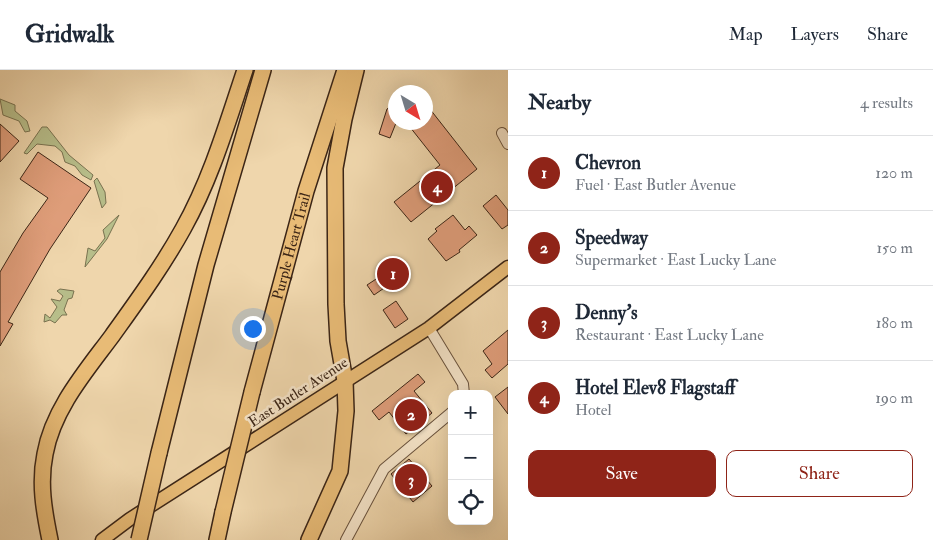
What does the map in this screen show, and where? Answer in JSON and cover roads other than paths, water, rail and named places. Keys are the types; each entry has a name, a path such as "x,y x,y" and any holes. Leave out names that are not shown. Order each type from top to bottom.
{"highway":[{"path":"50,540 43,506 42,469 54,424 70,394 156,274 183,229 210,174 245,70"},
{"path":"139,540 198,294 263,70"},
{"name":"Purple Heart Trail","path":"218,540 252,392 308,183 345,70"},
{"path":"309,540 340,471 346,411 345,381 338,341 336,304 335,168 356,70"}],"main road":[{"name":"East Butler Avenue","path":"102,540 130,519 429,328 508,267"}],"street":[{"path":"502,133 508,144"},
{"path":"429,328 463,384 464,390"},
{"path":"346,540 384,469 448,415"}],"place":[{"name":"Hotel Elev8 Flagstaff","path":"437,187"},
{"name":"Chevron","path":"393,274"},
{"name":"Speedway","path":"411,415"},
{"name":"Denny's","path":"411,480"}]}
